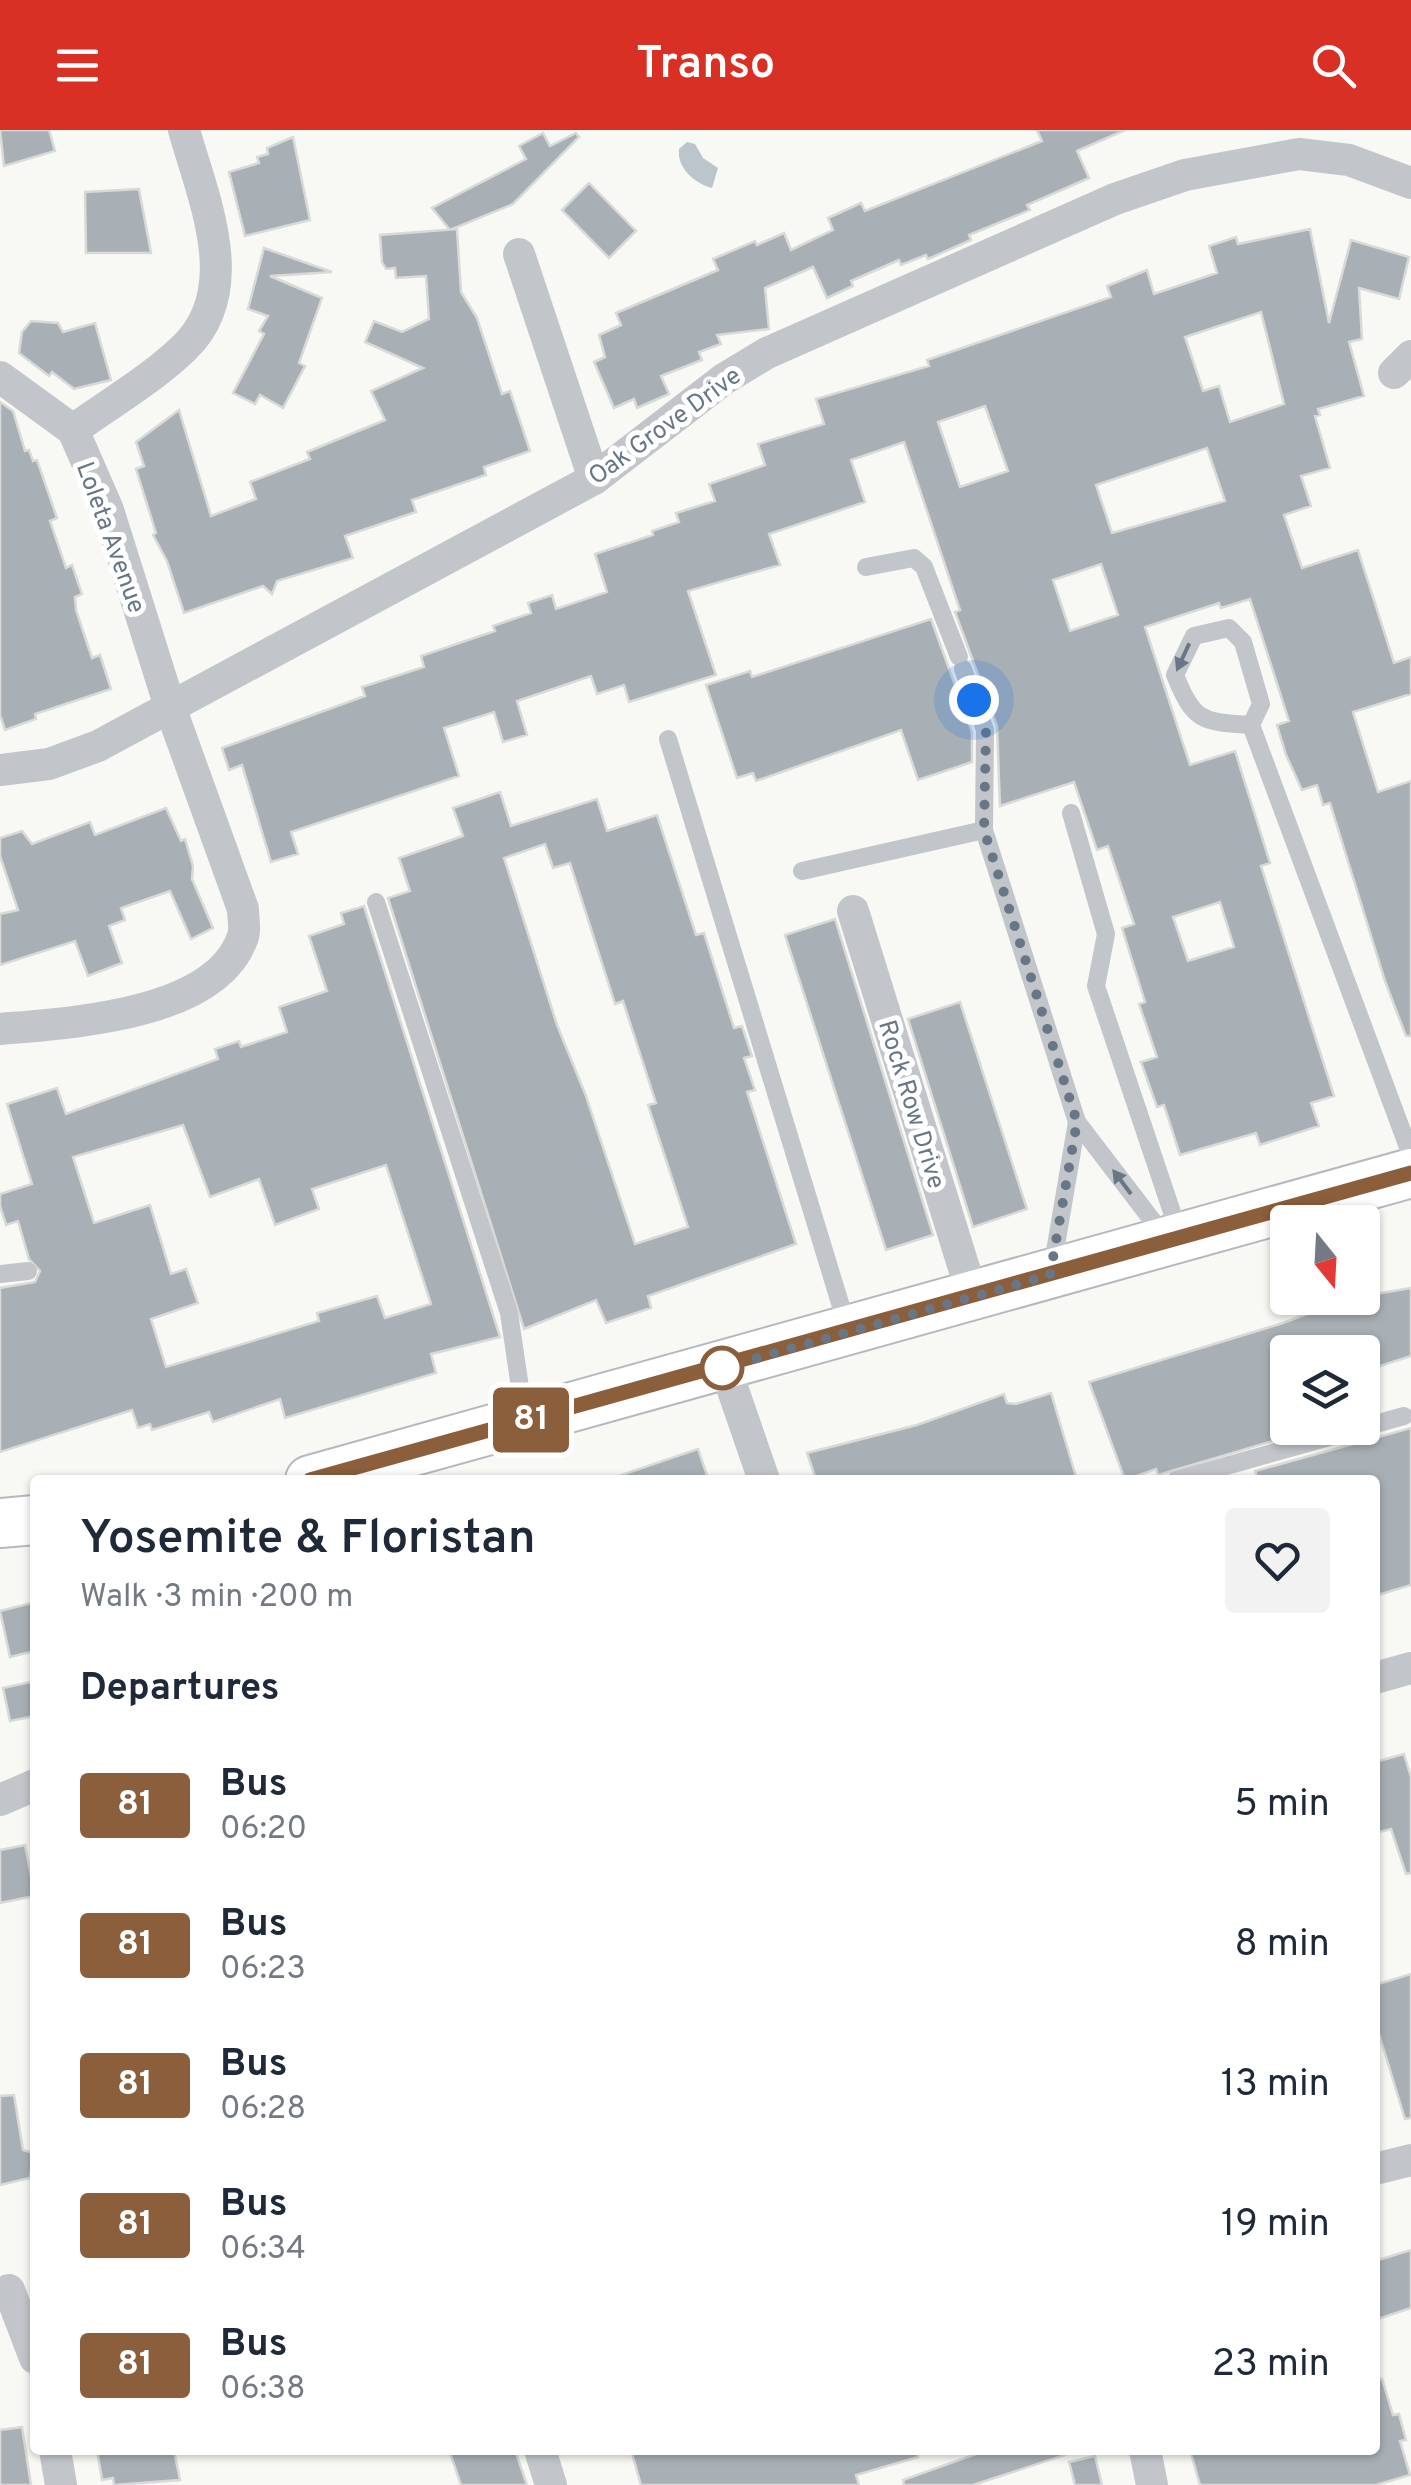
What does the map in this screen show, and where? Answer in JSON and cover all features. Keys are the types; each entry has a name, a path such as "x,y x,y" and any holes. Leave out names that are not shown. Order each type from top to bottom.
{"street":[{"name":"Loleta Avenue","path":"0,1029 92,1021 152,1007 199,985 230,961 244,937 243,909 170,707 108,510 73,430 185,347 206,318 217,276 213,237 184,130"},
{"name":"Oak Grove Drive","path":"0,770 72,758 594,479 724,379 767,353 1115,199 1185,175 1308,142 1411,183"},
{"path":"519,254 594,479"},
{"path":"0,377 73,430"},
{"name":"Rock Row Drive","path":"852,911 973,1297"},
{"path":"328,1475 1411,1173"},
{"path":"726,1367 762,1475"},
{"path":"0,1524 30,1521"},
{"path":"1380,1677 1411,1668"},
{"path":"0,1800 30,1787"},
{"path":"1380,2169 1411,2160"},
{"path":"9,2290 30,2345"},
{"path":"56,2455 61,2485"},
{"path":"542,2455 551,2485"},
{"path":"1146,2455 1152,2485"}],"lane":[{"path":"866,568 914,558 924,567 986,730 984,830 1077,1122 1174,1240"},
{"path":"1250,725 1207,723 1187,706 1175,675 1194,636 1229,628 1242,642 1261,704 1250,725 1411,1155"},
{"path":"668,739 849,1332"},
{"path":"1070,812 1106,934 1096,986 1174,1240"},
{"path":"802,870 984,830"},
{"path":"376,902 509,1312 525,1421"},
{"path":"1050,1275 1077,1122"},
{"path":"0,1274 28,1271"},
{"path":"1194,1475 1404,1416"}],"shaded area":[{"path":"687,142 695,144 703,158 718,168 712,188 684,168 679,149"}],"building":[{"path":"0,130 49,130 55,151 4,166"},
{"path":"1037,130 1125,130 1077,151 1089,178 1027,205 1030,210 969,235 971,240 928,259 926,255 901,265 899,260 851,281 853,286 827,298 813,267 765,288 769,329 717,335 721,344 699,352 702,360 661,376 669,394 637,408 634,399 614,408 594,362 605,357 599,335 621,325 616,313 718,270 713,259 755,241 757,245 784,233 791,250 833,230 828,218 861,203 865,211 1042,141"},
{"path":"543,133 550,146 576,133 579,137 513,204 450,230 432,208 526,159 519,146"},
{"path":"293,137 310,220 245,236 229,172 259,163 257,157 268,154 267,148"},
{"path":"589,183 636,231 609,258 562,210"},
{"path":"139,189 151,253 86,253 85,192"},
{"path":"457,229 461,292 477,318 502,394 510,391 530,451 484,467 486,475 412,500 416,512 345,536 353,558 277,581 272,594 263,586 184,613 167,561 153,535 156,533 136,469 144,466 136,442 179,410 211,516 256,499 250,482 310,459 307,452 385,420 371,391 423,368 365,342 374,321 402,332 429,319 426,276 396,278 395,268 386,269 382,262 380,235"},
{"path":"1310,229 1329,323 1351,240 1409,257 1399,299 1359,288 1362,339 1349,342 1364,396 1318,409 1320,415 1315,416 1330,468 1301,476 1311,506 1284,515 1302,568 1358,550 1394,663 1411,657 1411,694 1353,712 1378,792 1411,781 1411,1036 1406,1036 1385,981 1330,803 1323,805 1317,785 1302,790 1286,755 1277,725 1289,721 1250,599 1221,608 1219,603 1145,627 1190,765 1235,751 1270,863 1261,866 1334,1096 1311,1103 1319,1126 1260,1145 1256,1133 1180,1155 1164,1105 1157,1107 1141,1062 1157,1057 1139,1004 1145,1002 1122,928 1134,924 1108,846 1097,850 1074,782 1000,806 997,726 955,612 960,610 904,442 851,460 865,502 769,534 780,565 688,591 716,675 629,702 624,685 597,694 591,676 517,701 527,735 503,742 494,712 444,728 459,776 291,832 298,854 271,862 242,765 229,770 222,748 365,696 362,687 424,667 421,656 495,631 493,626 531,613 528,603 552,595 556,609 607,592 595,554 653,535 652,531 679,522 676,513 715,501 709,484 765,465 758,444 824,424 816,399 929,366 927,360 1111,297 1107,286 1147,270 1154,294 1217,273 1209,246 1236,237 1238,244","holes":["1261,312 1284,404 1230,422 1219,386 1203,391 1185,337","985,406 1008,471 960,487 938,422","1207,448 1225,501 1112,533 1096,485","1101,564 1118,615 1070,631 1053,580","1220,902 1234,947 1188,961 1173,917"]},
{"path":"264,248 332,272 270,276 322,298 299,363 305,366 283,408 260,395 255,404 233,393 264,334 259,331 268,316 248,309"},
{"path":"31,321 58,323 63,332 95,323 111,380 74,389 52,372 49,376 19,353 22,332"},
{"path":"0,402 13,411 25,451 29,450 33,461 37,460 57,518 50,521 66,568 72,565 82,594 75,597 76,610 92,658 100,655 111,689 35,714 36,719 5,730 0,715"},
{"path":"931,619 972,732 972,762 918,780 901,730 756,781 753,773 737,778 706,685 750,671 752,677"},
{"path":"500,792 511,826 597,799 607,831 657,815 696,935 704,933 734,1028 742,1026 752,1056 744,1058 755,1090 747,1092 796,1244 648,1296 651,1308 606,1323 596,1300 524,1329 388,898 410,891 399,858 463,836 453,808","holes":["545,844 553,868 570,863 615,1004 623,1001 656,1103 648,1105 688,1227 635,1244 586,1096 557,1025 504,858"]},
{"path":"166,808 181,841 185,839 193,866 192,879 213,928 191,939 170,891 121,908 125,920 109,926 122,963 88,976 75,941 0,965 0,914 18,910 0,856 0,838 22,831 32,844 90,822 95,835"},
{"path":"364,906 500,1337 431,1354 436,1373 285,1418 280,1399 213,1422 209,1412 152,1430 150,1424 138,1428 132,1410 0,1452 0,1288 35,1282 40,1271 29,1259 18,1221 6,1225 0,1206 0,1194 32,1184 7,1104 57,1088 66,1114 218,1059 215,1049 239,1041 241,1047 287,1032 279,1007 327,991 309,936 344,924 341,913","holes":["183,1125 210,1197 259,1179 275,1225 319,1209 312,1189 386,1165 431,1304 385,1318 377,1296 317,1313 319,1321 166,1367 151,1319 198,1303 186,1269 171,1274 150,1205 94,1223 73,1157"]},
{"path":"835,919 933,1235 886,1250 785,935"},
{"path":"960,1002 1027,1209 973,1227 908,1019"},
{"path":"1411,1288 1411,1356 1380,1366 1380,1335 1270,1335 1270,1442 1158,1475 1156,1469 1123,1475 1089,1382 1304,1315 1380,1315 1380,1293"},
{"path":"1051,1393 1076,1475 814,1475 807,1453 917,1425 1004,1394 1007,1403"},
{"path":"1411,1428 1411,1585 1380,1594 1380,1475 1256,1475 1255,1471 1349,1445 1380,1445 1380,1437"},
{"path":"698,1449 707,1475 621,1475"},
{"path":"30,1603 30,1652 10,1657 0,1611"},
{"path":"30,1682 30,1717 10,1721 3,1688"},
{"path":"1404,1754 1411,1777 1411,1873 1406,1874 1391,1829 1380,1832 1380,1761"},
{"path":"25,1845 30,1897 0,1903 0,1850"},
{"path":"1411,1974 1411,2118 1405,2119 1380,2037 1380,1983"},
{"path":"14,2095 23,2150 30,2152 30,2178 0,2185 0,2096"},
{"path":"1411,2250 1411,2308 1380,2318 1380,2259"},
{"path":"1380,2379 1393,2415 1399,2414 1406,2440 1400,2441 1410,2475 1376,2485 1200,2485 1191,2455 1380,2455"},
{"path":"22,2427 31,2485 0,2485 0,2430"},
{"path":"98,2455 175,2455 180,2480 114,2485 113,2478 102,2480"},
{"path":"451,2455 517,2455 527,2485 461,2485"},
{"path":"632,2455 918,2457 856,2475 859,2485 641,2485"},
{"path":"973,2455 1065,2455 973,2485 904,2485 903,2480"},
{"path":"1095,2456 1102,2485 1075,2485 1069,2462"}],"bus line":[{"name":"81","path":"328,1475 1411,1173"}],"route":[{"path":"722,1368 1050,1275 1077,1122 984,830 986,730 974,700"}]}
